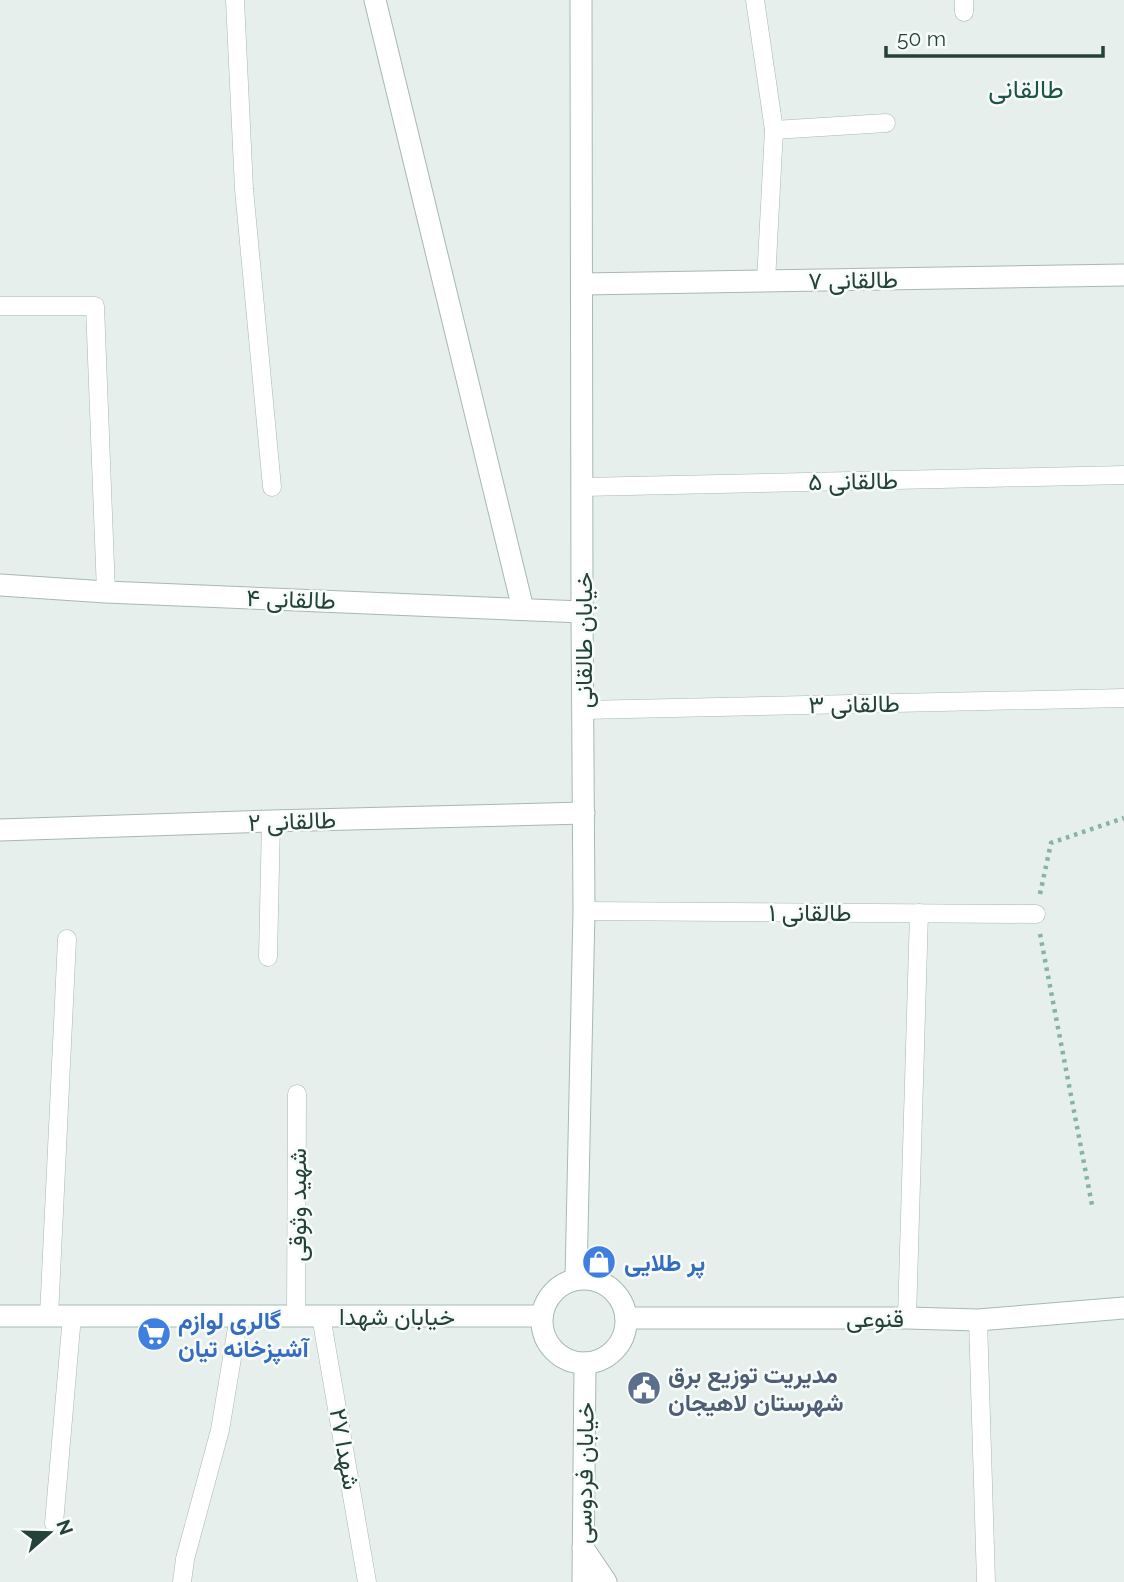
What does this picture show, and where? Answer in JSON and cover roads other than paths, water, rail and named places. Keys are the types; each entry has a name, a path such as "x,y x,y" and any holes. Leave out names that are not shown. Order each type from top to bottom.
{"main road":[{"path":"375,0 523,609"},
{"name":"خیابان طالقانی","path":"576,1279 584,911 581,0"},
{"name":"طالقانی ۷","path":"582,284 1124,275"},
{"name":"طالقانی ۴","path":"0,585 582,612"},
{"name":"طالقانی ۲","path":"0,830 584,813"},
{"path":"576,1279 600,1282 611,1289 625,1310 624,1335 609,1355 598,1361 571,1361 558,1354 548,1344 542,1330 545,1303 563,1284 576,1279"},
{"name":"قنوعی","path":"626,1318 978,1320 1124,1308"},
{"name":"خیابان شهدا","path":"0,1316 542,1316"},
{"name":"خیابان فردوسی","path":"583,1582 585,1363"},
{"path":"583,1548 606,1582"}],"lane":[{"path":"235,0 244,189 272,487"},
{"path":"755,0 774,130 765,281"},
{"path":"774,130 886,123"},
{"path":"0,306 95,306 106,592"},
{"name":"طالقانی ۵","path":"583,487 1124,475"},
{"name":"طالقانی ۳","path":"583,710 1124,698"},
{"path":"268,957 271,821"},
{"name":"طالقانی ۱","path":"584,911 1036,914"},
{"path":"906,1318 919,913"},
{"path":"49,1316 67,939"},
{"name":"شهید وثوقی","path":"296,1316 297,1094"},
{"path":"54,1523 72,1316"},
{"path":"182,1582 185,1559 220,1430 239,1316"},
{"name":"۲۷ شهدا","path":"321,1316 367,1582"},
{"path":"978,1320 986,1582"}],"place":[{"name":"پر طلایی","path":"599,1262"},
{"name":"گالری لوازم آشپزخانه تیان","path":"154,1334"},
{"name":"مدیریت توزیع برق شهرستان لاهیجان","path":"644,1388"}],"district":[{"name":"طالقانی","path":"1026,89"}]}
